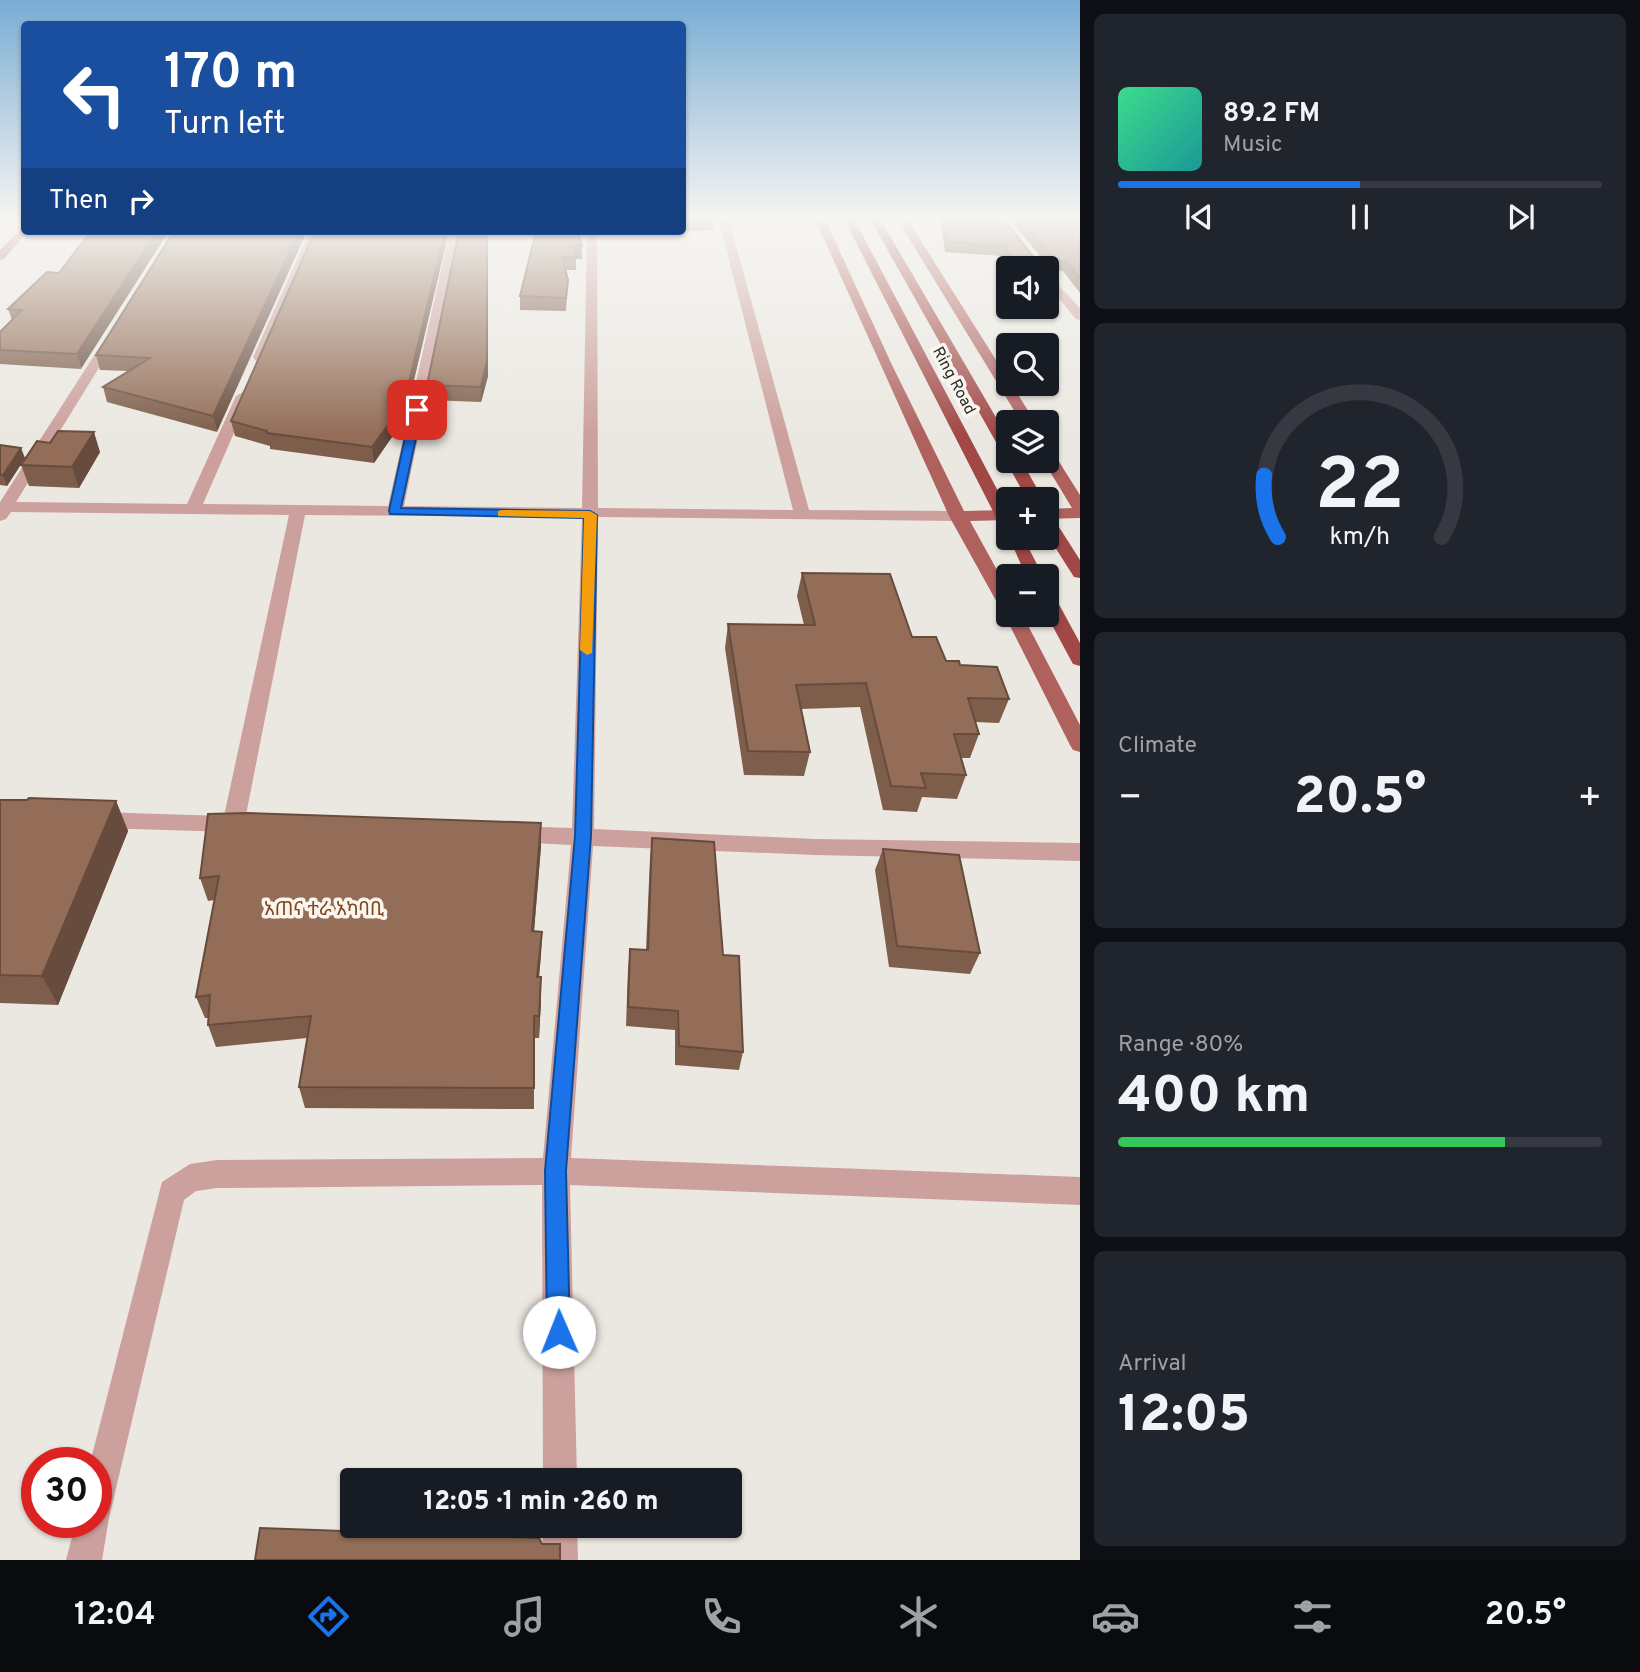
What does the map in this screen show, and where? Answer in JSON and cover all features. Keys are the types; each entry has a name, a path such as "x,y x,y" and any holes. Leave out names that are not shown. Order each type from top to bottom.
{"highway":[{"name":"Ring Road","path":"886,290 996,499"},
{"name":"Ring Road","path":"916,290 996,431"},
{"path":"1059,538 1080,573"},
{"path":"1059,621 1080,660"}],"main road":[{"path":"851,290 957,516 996,585"},
{"path":"946,290 1021,410"},
{"path":"1058,473 1080,508"},
{"path":"1059,515 1080,513"},
{"path":"957,516 996,518"},
{"path":"1020,627 1080,745"}],"street":[{"path":"193,509 289,290"},
{"path":"395,511 442,290"},
{"path":"561,1468 556,1171 583,836 592,290"},
{"path":"743,290 803,513"},
{"path":"1059,291 1080,316"},
{"path":"2,510 120,323"},
{"path":"2,510 193,509 590,515 803,513 957,516"},
{"path":"233,824 298,510"},
{"path":"82,819 260,825"},
{"path":"489,833 815,847 1080,852"},
{"path":"111,1447 172,1192 190,1178 217,1174 556,1171 1080,1191"},
{"path":"84,1560 89,1538"},
{"path":"560,1538 560,1560"}],"building":[{"path":"28,290 119,290 77,354 0,350 0,332 22,310 8,309"},
{"path":"137,290 272,290 213,416 103,387 150,358 96,355"},
{"path":"289,290 431,290 404,403 372,447 267,433 231,421"},
{"path":"447,290 487,290 487,361 481,387 427,385"},
{"path":"522,290 567,290 566,298 520,296"},
{"path":"58,431 94,432 72,467 21,465 37,441 50,443"},
{"path":"0,445 21,448 3,475 0,475"},
{"path":"802,573 890,574 912,637 936,637 946,661 959,661 960,665 997,667 1009,699 968,698 979,734 954,734 966,775 921,773 926,788 891,786 866,683 796,685 810,752 748,751 728,624 815,625"},
{"path":"29,798 116,801 42,976 0,975 0,800"},
{"path":"208,814 541,823 532,931 542,932 537,977 541,977 539,1016 534,1016 534,1088 299,1087 311,1016 208,1025 210,995 196,997 219,876 200,878"},
{"path":"652,838 714,842 723,955 739,956 743,1052 679,1046 678,1011 628,1007 630,949 648,950"},
{"path":"883,849 959,855 980,953 897,946"},
{"path":"260,1528 340,1531 340,1538 539,1538 542,1544 560,1544 560,1560 255,1560"}],"slow traffic":[{"path":"502,513 590,515 587,650"}],"district":[{"name":"አጠና ተራ አካባቢ","path":"324,908"}],"route":[{"path":"417,410 395,511 590,515 583,836 556,1171 559,1332"}]}
